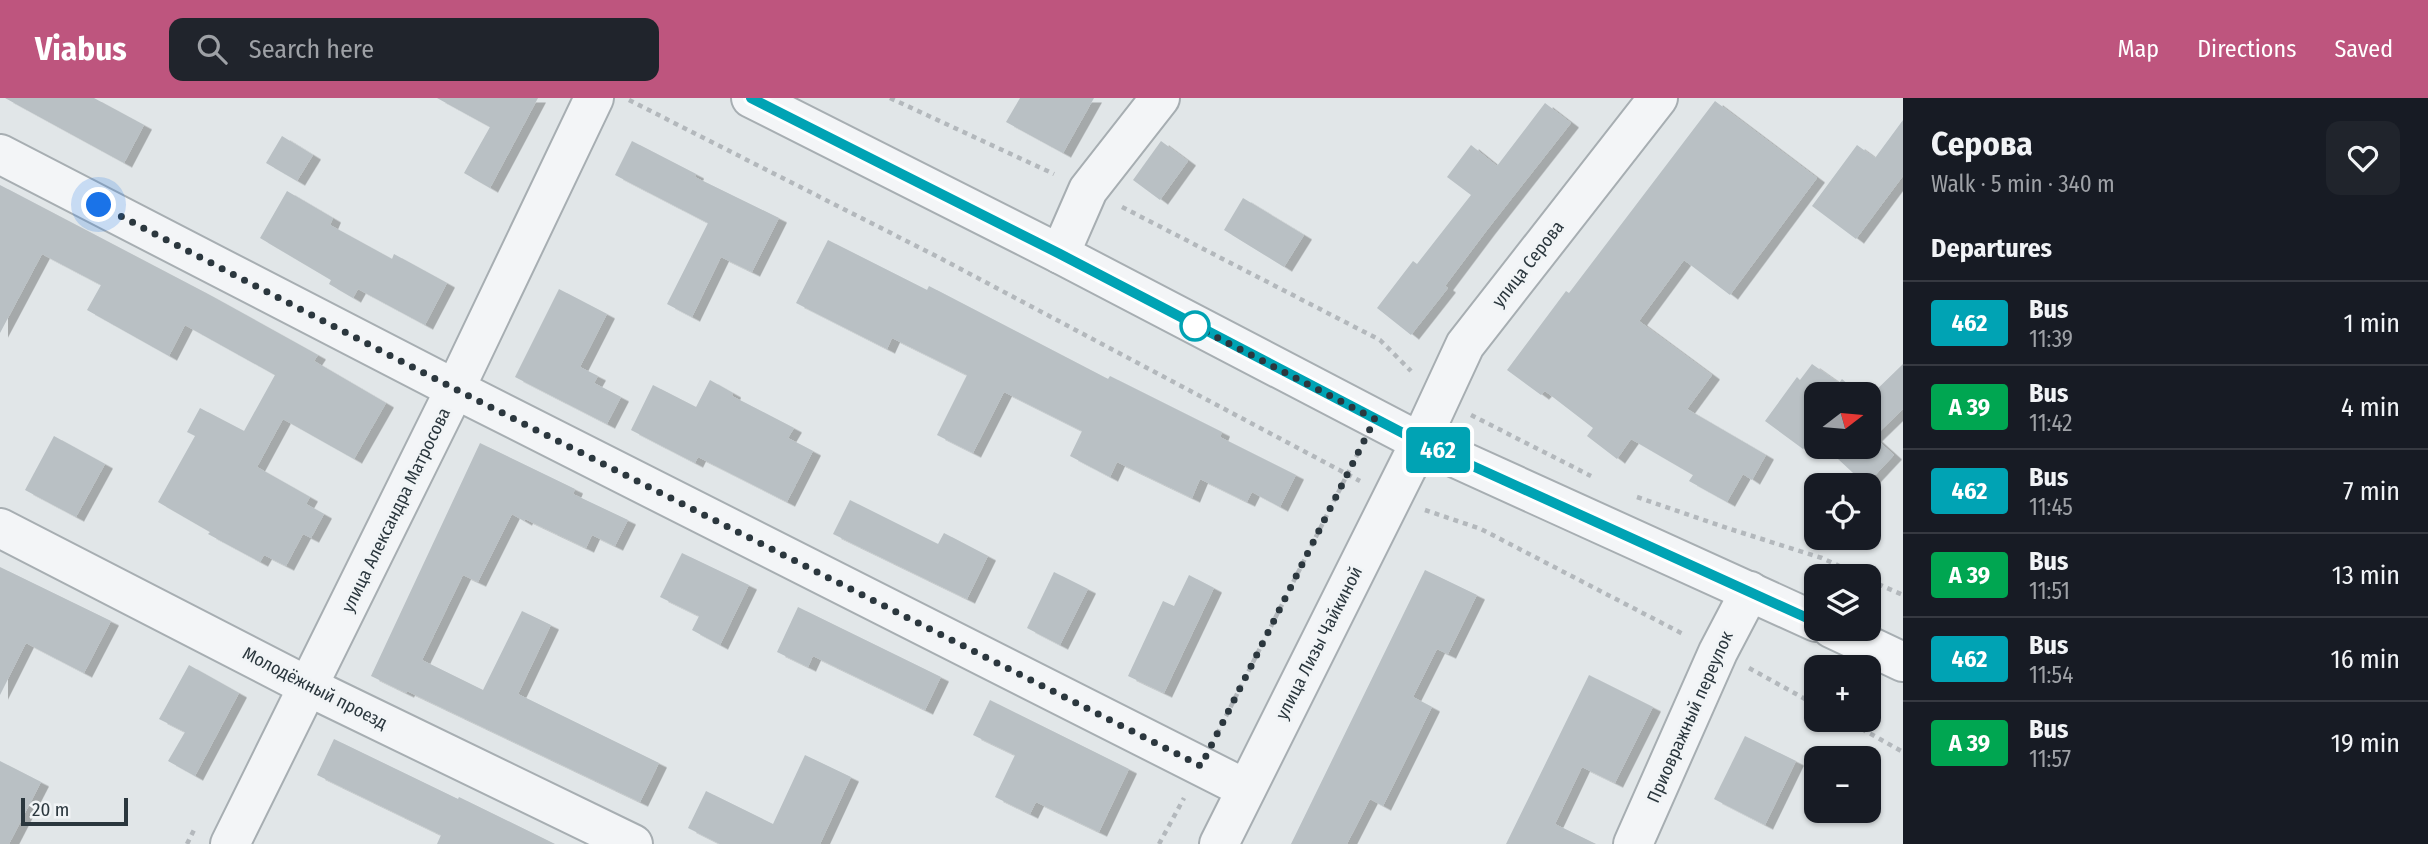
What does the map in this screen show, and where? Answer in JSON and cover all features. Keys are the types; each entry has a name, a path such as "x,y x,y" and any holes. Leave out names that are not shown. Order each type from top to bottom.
{"street":[{"name":"улица Александра Матросова","path":"230,844 455,389 594,98"},
{"path":"751,98 1060,254 1420,442 1804,616"},
{"path":"1060,254 1088,190 1160,98"},
{"name":"улица Серова","path":"1420,442 1465,345 1658,98"},
{"path":"0,154 455,389 1246,789"},
{"name":"улица Лизы Чайкиной","path":"1219,844 1420,442"},
{"name":"Молодёжный проезд","path":"0,528 309,687 632,844"},
{"name":"Приовражный переулок","path":"1633,844 1718,652 1750,591"},
{"path":"1859,641 1903,662"}],"path":[{"path":"625,98 928,251 1392,499 1480,529 1804,699"},
{"path":"890,98 1088,190 1380,340 1440,400 1602,481"},
{"path":"1159,844 1201,766 1375,419"},
{"path":"1627,493 1835,564"},
{"path":"1881,585 1903,595"},
{"path":"1867,732 1903,752"}],"building":[{"path":"5,98 94,98 144,125 124,163"},
{"path":"437,98 538,98 490,188 464,173 490,127"},
{"path":"1020,98 1094,98 1063,153 1006,122"},
{"path":"1715,101 1817,178 1730,295 1684,260 1639,321 1712,375 1687,409 1766,455 1752,480 1743,474 1727,502 1689,481 1693,475 1631,439 1617,459 1587,436 1593,428 1545,391 1541,395 1507,370"},
{"path":"1545,103 1571,123 1487,230 1445,286 1448,288 1411,335 1377,308 1413,261 1417,264 1471,195 1447,177 1471,145 1497,166"},
{"path":"1903,120 1903,176 1856,239 1812,206 1857,145 1875,158"},
{"path":"282,136 313,155 297,181 266,163"},
{"path":"632,141 696,174 695,177 779,218 752,272 721,257 692,317 667,304 708,223 615,175"},
{"path":"1161,141 1188,161 1160,200 1133,180"},
{"path":"0,185 318,355 314,361 386,403 354,459 283,419 257,467 310,497 306,504 324,514 311,538 303,534 286,566 264,555 260,562 208,534 210,532 158,502 195,436 187,432 200,408 244,431 275,375 185,325 169,356 87,310 101,285 42,254 0,333"},
{"path":"287,191 333,218 330,225 392,259 394,254 447,283 425,325 358,289 353,298 329,284 331,280 260,238"},
{"path":"1243,198 1304,235 1284,267 1224,230"},
{"path":"828,240 927,290 929,286 1108,379 1110,376 1222,432 1220,437 1296,475 1280,507 1252,492 1247,502 1200,479 1192,498 1117,462 1110,477 1070,456 1082,431 1004,392 973,453 937,435 967,375 892,338 887,349 796,303"},
{"path":"559,289 607,314 580,367 598,376 594,383 621,397 607,424 515,377"},
{"path":"1812,364 1838,382 1804,382 1803,449 1765,421 1797,377 1800,380"},
{"path":"1903,364 1903,409 1881,430 1881,385"},
{"path":"710,380 733,393 732,396 794,428 788,438 813,451 787,502 698,457 695,463 631,430 653,385 696,407"},
{"path":"54,436 105,464 76,517 25,490"},
{"path":"480,443 575,489 573,494 628,520 615,546 592,535 586,548 512,514 478,582 463,575 422,660 483,690 522,611 551,625 518,694 659,763 640,802 371,676"},
{"path":"1881,443 1894,455 1877,473 1853,473 1838,459 1881,459"},
{"path":"850,500 938,544 944,533 988,556 967,599 833,534"},
{"path":"682,553 749,585 720,645 692,630 699,616 660,597"},
{"path":"0,567 111,621 84,673 26,643 0,695"},
{"path":"1425,570 1477,595 1448,654 1437,649 1413,697 1432,707 1383,806 1370,799 1347,844 1291,844"},
{"path":"1054,572 1088,589 1060,645 1027,628"},
{"path":"1189,575 1214,588 1164,693 1128,676 1163,601 1174,606"},
{"path":"798,607 941,677 925,710 813,656 808,667 777,652"},
{"path":"189,665 239,693 195,776 168,761 185,732 159,719"},
{"path":"1589,675 1653,707 1615,783 1582,767 1555,824 1596,844 1506,844"},
{"path":"990,700 1129,769 1099,832 1036,802 1030,814 995,797 1015,755 973,735"},
{"path":"1745,736 1796,761 1765,825 1714,799"},
{"path":"334,739 555,844 437,844 441,835 317,775"},
{"path":"805,755 851,777 820,844 720,844 688,828 706,791 773,824"},
{"path":"0,761 41,782 9,844 0,844"}],"bus line":[{"name":"462","path":"751,98 1060,254 1420,442 1804,616"}],"route":[{"path":"99,205 455,389 1201,766 1375,419 1195,326"}]}
